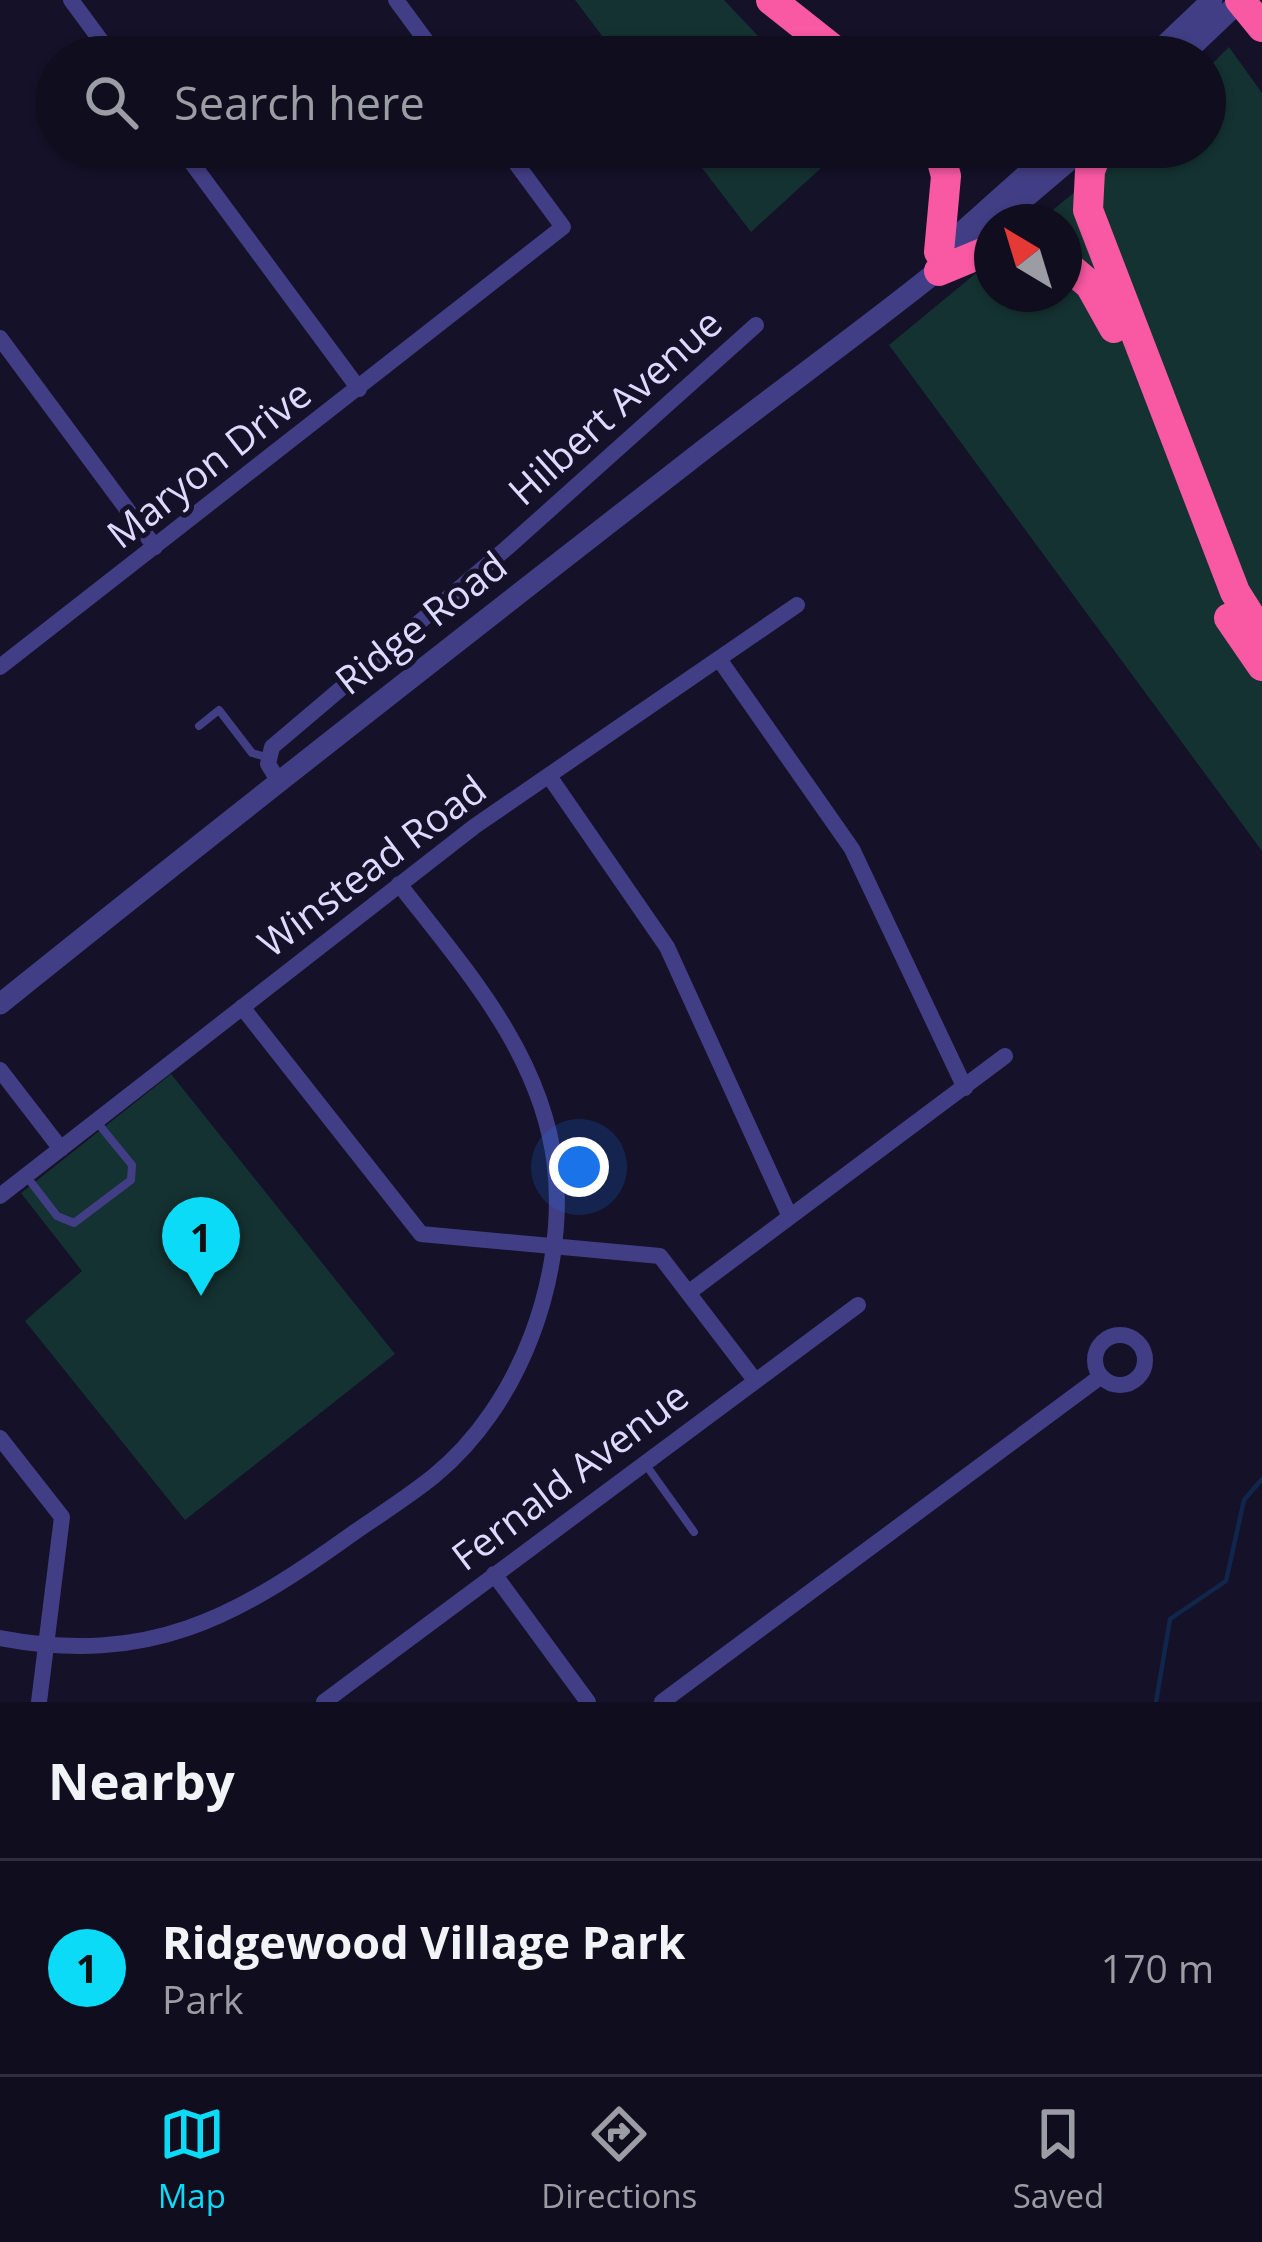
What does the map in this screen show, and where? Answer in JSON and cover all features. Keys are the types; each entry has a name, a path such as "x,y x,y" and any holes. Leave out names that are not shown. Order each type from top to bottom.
{"highway":[{"path":"771,0 816,36"},
{"path":"792,0 837,36"},
{"path":"1240,0 1262,27"},
{"path":"944,168 939,261 974,253"},
{"path":"1091,168 1088,210 1235,592 1262,634"},
{"path":"1082,278 1108,312 1229,618 1262,666"}],"street":[{"path":"71,0 98,36"},
{"path":"396,0 423,36"},
{"path":"1189,36 1212,0"},
{"path":"1194,36 1240,0"},
{"path":"196,168 359,389"},
{"name":"Maryon Drive","path":"0,668 562,227 519,168"},
{"name":"Ridge Road","path":"0,1004 278,780 891,304 1035,168"},
{"name":"Ridge Road","path":"1018,204 1060,168"},
{"name":"Ridge Road","path":"939,261 974,237"},
{"name":"Hilbert Avenue","path":"269,758 272,747 508,547 756,326"},
{"path":"0,338 155,547"},
{"name":"Winstead Road","path":"0,1196 399,884 797,605"},
{"path":"719,658 852,850 965,1088"},
{"path":"269,758 278,780"},
{"path":"549,776 667,947 790,1217"},
{"path":"0,1637 45,1646 99,1647 139,1642 232,1612 296,1574 434,1476 471,1438 518,1366 546,1290 553,1247 554,1161 539,1100 524,1061 487,996 399,884"},
{"path":"242,1007 421,1234 660,1256 754,1379"},
{"path":"688,1293 1005,1056"},
{"path":"0,1070 61,1149"},
{"name":"Fernald Avenue","path":"324,1702 858,1305"},
{"path":"662,1702 1100,1377"},
{"path":"0,1438 62,1517 39,1702"},
{"path":"494,1574 588,1702"}],"lane":[{"path":"199,726 219,710 252,753 269,758"},
{"path":"26,1176 65,1222 74,1223 102,1203 134,1173 97,1121"},
{"path":"644,1462 694,1532"}],"green space":[{"path":"575,0 724,0 758,36 602,36"},
{"path":"1229,47 1262,93 1262,851 889,345 974,275 974,312 1082,312 1082,204 1060,204 1104,168 1226,168"},
{"path":"702,168 821,168 751,232"},
{"path":"171,1074 395,1354 185,1520 25,1321 82,1271 21,1193"}],"waterway":[{"path":"1156,1702 1170,1619 1226,1581 1244,1500 1262,1479"}],"place":[{"name":"Ridgewood Village Park","path":"201,1296"}]}
